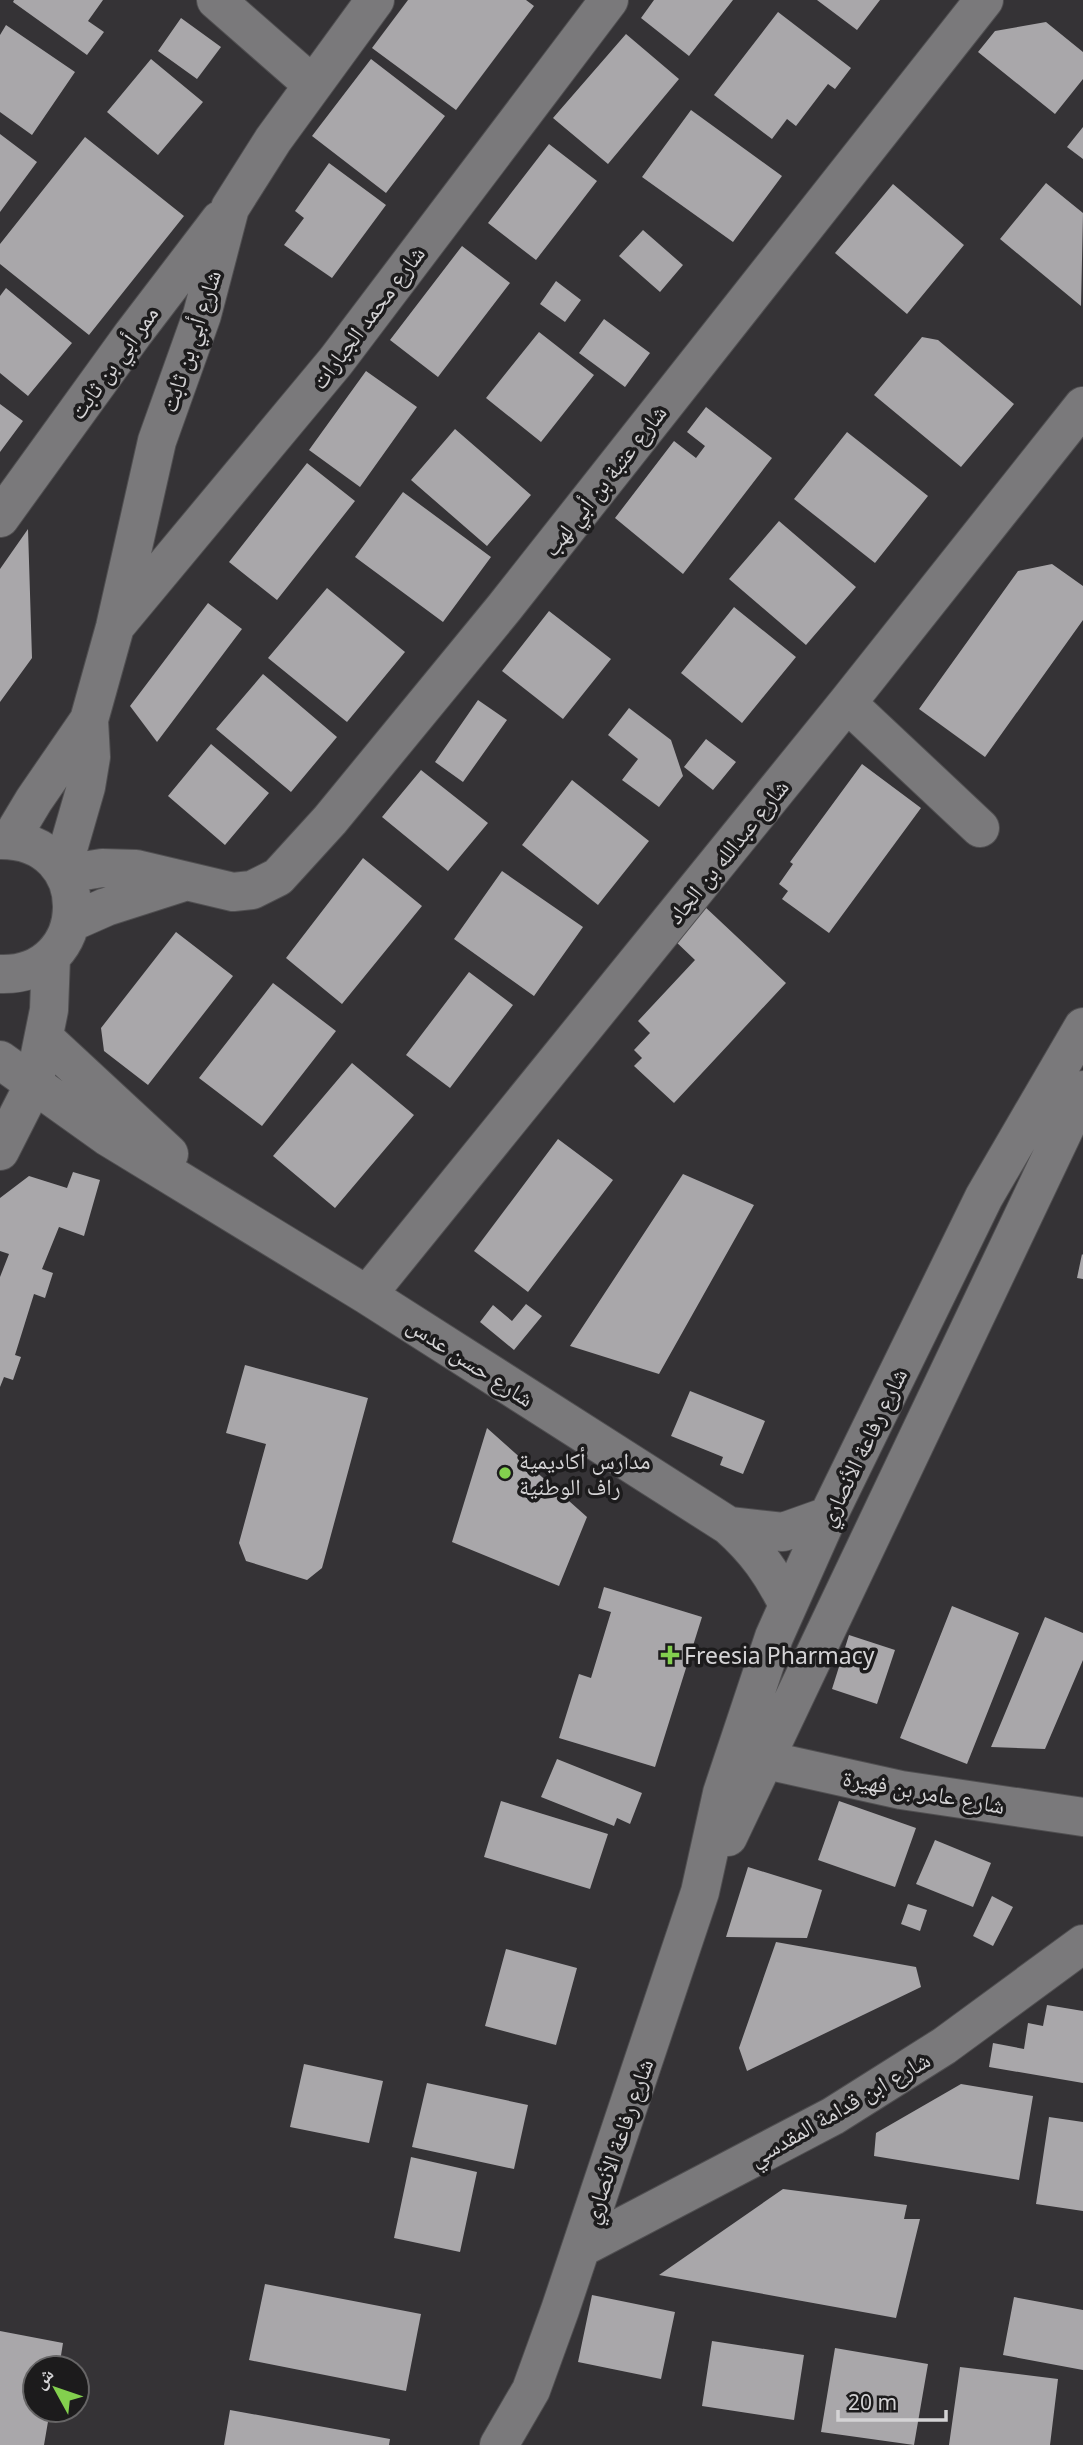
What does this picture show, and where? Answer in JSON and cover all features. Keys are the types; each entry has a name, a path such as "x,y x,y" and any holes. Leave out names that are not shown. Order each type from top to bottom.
{"street":[{"path":"216,0 313,85"},
{"name":"شارع أبي بن ثابت","path":"63,872 86,787 91,757 89,720 115,627 158,441 202,315 230,208 374,0"},
{"name":"شارع محمد الجبارات","path":"115,627 336,361 609,0"},
{"name":"شارع عتبة بن أبي لهب","path":"63,872 102,868 136,869 233,892 267,886 278,877 322,830 503,608 984,0"},
{"name":"ممر أبي بن ثابت","path":"0,518 140,325 230,208"},
{"name":"شارع عبدالله بن الجاد","path":"367,1294 847,703 1083,406"},
{"path":"847,703 979,828"},
{"name":"شارع أبي بن ثابت","path":"5,840 89,720"},
{"path":"0,974 20,973 37,967 51,957 63,943 72,922 71,891 63,872 40,849 5,840"},
{"name":"شارع عتبة بن أبي لهب","path":"72,922 106,907 184,882"},
{"path":"0,1151 34,1084 44,1038 51,957"},
{"name":"شارع رفاعة الأنصاري","path":"499,2445 531,2390 581,2248 701,1892 722,1793 745,1717 788,1605 828,1516 984,1196 1083,1027"},
{"name":"شارع حسن عدس","path":"44,1038 212,1198"},
{"name":"شارع حسن عدس","path":"0,1060 108,1137 367,1294 729,1526 763,1560 788,1605"},
{"name":"شارع رفاعة الأنصاري","path":"701,1892 766,1760 847,1580 1083,1090"},
{"name":"شارع حسن عدس","path":"729,1526 783,1532 828,1516"},
{"name":"شارع عامر بن فهيرة","path":"766,1760 901,1790 1083,1817"},
{"name":"شارع ابن قدامة المقدسي","path":"581,2248 834,2116 944,2046 1083,1944"},
{"name":"شارع رفاعة الأنصاري","path":"526,2445 531,2390"}],"building":[{"path":"103,0 88,21 104,32 87,55 13,2"},
{"path":"408,0 526,0 534,6 456,110 372,48"},
{"path":"654,0 733,0 689,56 641,18"},
{"path":"817,0 880,0 857,30"},
{"path":"778,12 851,68 835,89 828,84 796,126 787,119 772,139 714,95"},
{"path":"181,18 221,47 197,79 158,51"},
{"path":"1046,22 1083,52 1083,79 1055,114 978,52 995,31"},
{"path":"6,25 75,72 32,135 0,112 0,35"},
{"path":"626,34 679,79 608,164 553,118"},
{"path":"151,59 203,102 158,155 107,112"},
{"path":"371,59 445,116 386,193 312,136"},
{"path":"691,110 782,176 733,242 642,177"},
{"path":"1083,127 1083,159 1067,147"},
{"path":"0,134 37,162 0,212"},
{"path":"85,137 184,216 89,335 0,264 0,244"},
{"path":"549,144 597,181 536,260 488,223"},
{"path":"329,163 386,205 332,278 284,245 304,218 295,211"},
{"path":"1046,183 1083,213 1081,306 1000,239"},
{"path":"893,184 964,245 907,314 835,253"},
{"path":"643,230 683,265 660,292 619,256"},
{"path":"462,246 510,283 438,377 390,340"},
{"path":"556,281 581,300 565,322 540,304"},
{"path":"6,288 72,343 28,396 0,373 0,296"},
{"path":"604,319 650,353 625,387 579,353"},
{"path":"539,332 594,375 541,442 486,398"},
{"path":"922,337 938,340 1014,404 961,467 874,395"},
{"path":"366,371 417,407 360,487 309,450"},
{"path":"0,404 23,421 0,452"},
{"path":"706,407 772,458 683,574 615,518 674,441 696,458 705,446 687,432"},
{"path":"455,429 531,495 487,546 411,480"},
{"path":"847,432 928,496 875,563 794,499"},
{"path":"307,463 355,501 277,600 229,562"},
{"path":"403,492 491,557 443,622 355,557"},
{"path":"779,521 856,587 806,645 729,579"},
{"path":"28,529 32,658 0,702 0,569"},
{"path":"1052,564 1083,586 1083,620 985,757 919,709 1018,571"},
{"path":"327,588 405,652 347,722 268,658"},
{"path":"208,603 242,629 157,742 130,706"},
{"path":"734,607 796,657 742,723 681,673"},
{"path":"549,611 611,659 563,719 502,671"},
{"path":"263,674 337,737 291,792 216,729"},
{"path":"478,700 507,720 463,782 435,762"},
{"path":"629,708 671,740 683,776 659,807 622,780 638,759 608,735"},
{"path":"706,739 736,762 713,790 684,767"},
{"path":"211,744 269,793 225,845 168,796"},
{"path":"862,764 921,808 829,933 782,899 788,891 779,884 793,864 790,862"},
{"path":"421,770 488,823 448,871 382,817"},
{"path":"572,780 649,841 598,905 522,845"},
{"path":"363,858 422,906 342,1004 286,958"},
{"path":"502,871 583,927 534,996 454,939"},
{"path":"703,905 786,983 674,1103 634,1066 642,1058 634,1050 650,1033 638,1021 695,960 672,938"},
{"path":"176,932 233,976 148,1085 104,1051 101,1028"},
{"path":"469,972 513,1005 450,1088 406,1055"},
{"path":"273,983 336,1031 262,1126 199,1078"},
{"path":"352,1063 414,1115 335,1208 273,1156"},
{"path":"558,1139 613,1180 528,1292 474,1251"},
{"path":"73,1172 100,1180 84,1236 59,1227 42,1269 53,1273 45,1298 34,1294 15,1355 21,1357 13,1380 4,1377 0,1387 0,1277 9,1254 0,1251 0,1198 29,1176 67,1188"},
{"path":"683,1174 754,1205 659,1374 570,1346"},
{"path":"1083,1255 1083,1279 1077,1278"},
{"path":"526,1304 542,1316 514,1350 480,1322 493,1305 512,1321"},
{"path":"245,1365 368,1398 322,1568 307,1580 246,1561 239,1543 266,1444 226,1433"},
{"path":"690,1391 765,1421 743,1474 720,1465 723,1457 671,1436"},
{"name":"مدارس أكاديمية راف الوطنية","path":"487,1428 587,1517 559,1586 452,1542"},
{"path":"604,1587 702,1617 655,1767 559,1738 579,1674 591,1678 611,1612 598,1608"},
{"path":"952,1606 1019,1633 967,1764 900,1738"},
{"path":"1045,1617 1083,1633 1083,1660 1045,1749 991,1747"},
{"path":"849,1635 895,1650 877,1704 832,1689"},
{"path":"557,1759 642,1793 630,1824 617,1818 614,1826 541,1797"},
{"path":"501,1801 608,1834 590,1889 484,1857"},
{"path":"839,1801 916,1828 895,1887 818,1860"},
{"path":"935,1840 991,1863 973,1907 916,1884"},
{"path":"748,1867 822,1890 807,1938 726,1937"},
{"path":"992,1896 1013,1907 993,1946 973,1936"},
{"path":"908,1904 927,1910 920,1931 901,1924"},
{"path":"776,1942 916,1967 921,1987 747,2071 739,2048"},
{"path":"506,1949 577,1968 556,2045 485,2026"},
{"path":"1047,2005 1083,2011 1083,2083 989,2067 993,2043 1024,2049 1028,2023 1043,2026"},
{"path":"304,2064 383,2081 369,2143 290,2127"},
{"path":"427,2083 528,2105 514,2169 412,2147"},
{"path":"961,2084 1033,2096 1019,2180 874,2156 876,2133"},
{"path":"1049,2117 1083,2122 1083,2211 1036,2204"},
{"path":"411,2157 477,2172 460,2252 394,2238"},
{"path":"783,2189 907,2205 904,2219 920,2219 896,2318 659,2275"},
{"path":"265,2284 421,2314 406,2391 249,2360"},
{"path":"592,2295 675,2312 661,2379 578,2362"},
{"path":"1014,2297 1083,2310 1083,2370 1003,2355"},
{"path":"0,2331 63,2343 61,2354 21,2354 21,2424 48,2424 44,2445 0,2445"},
{"path":"712,2341 804,2355 794,2420 702,2406"},
{"path":"835,2348 928,2364 914,2445 821,2432"},
{"path":"960,2367 1058,2379 1050,2445 949,2445"},
{"path":"230,2410 390,2439 389,2445 224,2445"}],"place":[{"name":"مدارس أكاديمية راف الوطنية","path":"505,1473"},
{"name":"Freesia Pharmacy","path":"670,1655"}]}
